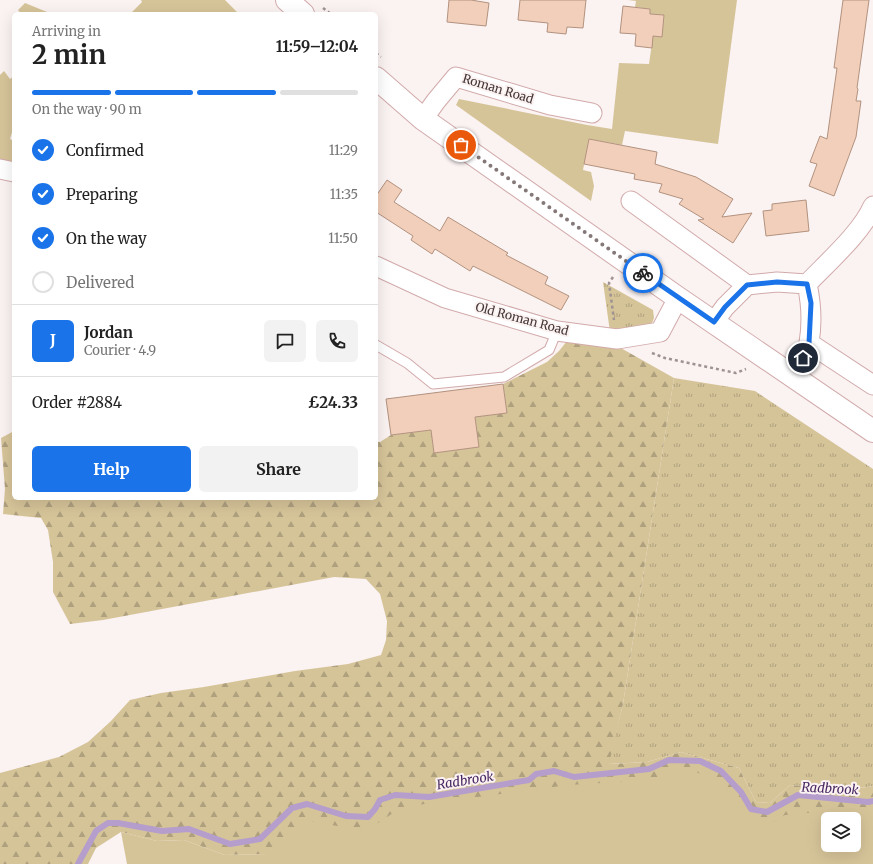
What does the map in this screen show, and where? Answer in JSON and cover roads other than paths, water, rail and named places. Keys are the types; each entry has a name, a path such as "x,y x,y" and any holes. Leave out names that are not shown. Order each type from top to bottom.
{"main road":[{"path":"287,0 301,12"},
{"path":"378,80 423,119 678,298 873,431"}],"street":[{"name":"Roman Road","path":"423,119 456,77 550,105 592,113"},
{"path":"0,169 12,172"},
{"path":"631,201 747,285"},
{"path":"714,322 725,307 747,285 777,282 807,284 856,233 869,215 873,206"},
{"name":"Old Roman Road","path":"378,267 445,298 557,331 617,339 660,332 678,298"},
{"path":"792,376 803,358 809,343 811,303 807,284"},
{"path":"809,343 873,385"}],"lane":[{"path":"378,347 407,363 433,384 504,377 549,350 557,331"}],"waterway":[{"name":"Radbrook","path":"78,864 96,831 108,823 118,823 162,831 189,829 230,844 260,839 292,808 307,804 346,816 368,817 380,800 395,795 429,797 529,780 536,774 554,771 574,777 649,769 669,760 700,761 721,771 741,792 751,809 767,812 798,795 868,802 873,801"}]}
